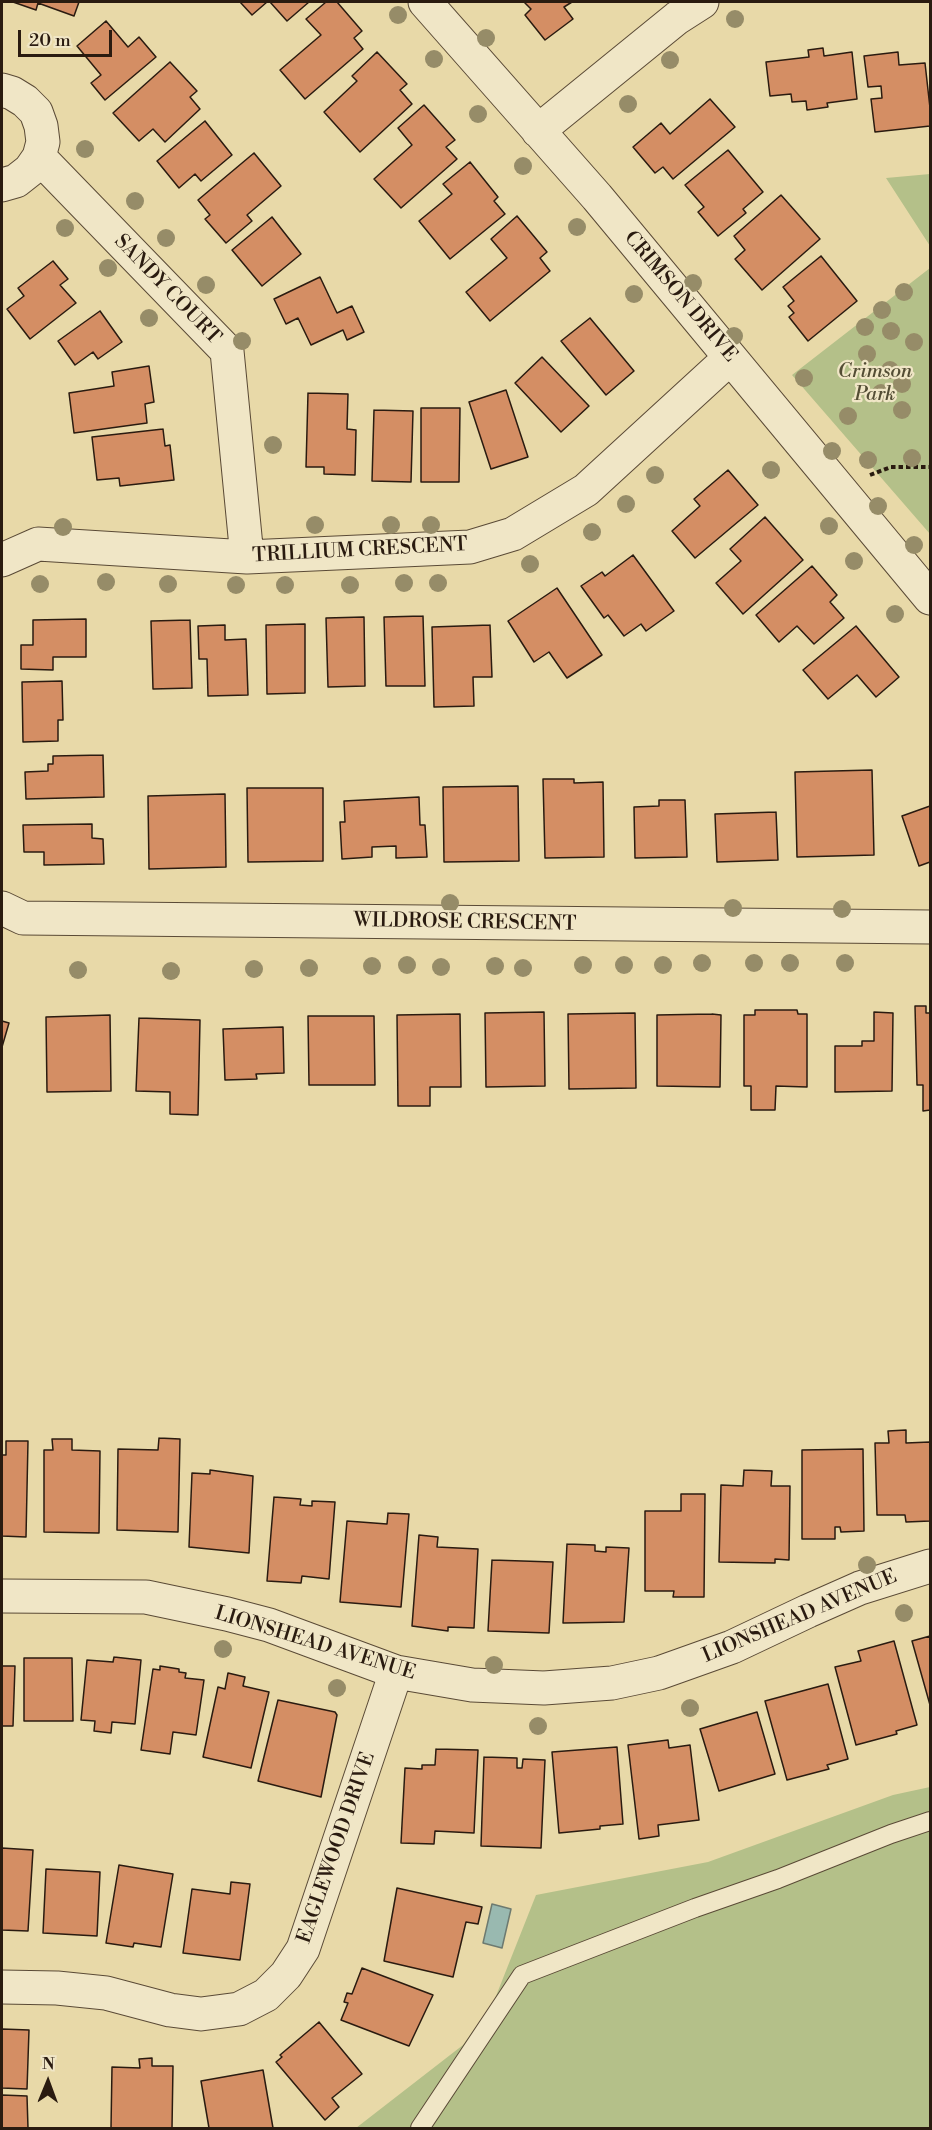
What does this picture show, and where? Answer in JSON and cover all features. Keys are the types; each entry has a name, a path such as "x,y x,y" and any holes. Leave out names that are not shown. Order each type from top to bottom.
{"street":[{"name":"CRIMSON DRIVE","path":"425,2 597,197 930,598"},
{"path":"538,131 677,18 702,2"},
{"path":"2,90 26,101 36,112 41,126 42,142 39,157 30,170 16,181 2,185"},
{"name":"SANDY COURT","path":"39,157 227,351 247,557"},
{"name":"TRILLIUM CRESCENT","path":"2,560 38,544 247,557 470,547 513,534 586,490 730,358"},
{"name":"WILDROSE CRESCENT","path":"2,908 23,918 930,927"},
{"name":"LIONSHEAD AVENUE","path":"2,1596 146,1597 269,1625 396,1672 445,1682 501,1688 579,1687 659,1673 696,1661 732,1647 860,1588 930,1566"},
{"name":"EAGLEWOOD DRIVE","path":"2,1987 57,1988 106,1993 170,2010 201,2014 239,2009 266,1995 286,1975 303,1949 396,1672"}],"lane":[{"path":"420,2128 522,1975 930,1821"}],"path":[{"path":"839,488 891,467 930,467"}],"green space":[{"path":"930,174 930,246 886,178"},
{"name":"Crimson Park","path":"930,268 930,534 792,375"},
{"path":"930,1787 930,2128 356,2128 463,2045 494,2001 536,1895 708,1862 893,1795"}],"water":[{"path":"492,1904 511,1909 502,1948 483,1943"}],"building":[{"path":"13,2 79,2 74,16 38,3 36,10"},
{"path":"240,2 267,2 252,15"},
{"path":"270,2 309,2 287,21"},
{"path":"326,2 337,2 362,31 354,38 363,49 305,99 280,70 321,35 306,19"},
{"path":"524,2 572,2 564,7 573,19 545,40 525,15 531,9"},
{"path":"106,21 128,47 139,37 156,57 105,100 91,83 101,75 77,46"},
{"path":"823,48 824,56 852,52 857,99 827,103 828,107 807,110 806,101 792,102 791,94 770,96 766,62 809,57 808,50"},
{"path":"377,52 407,84 400,90 412,104 360,152 324,112 357,81 352,76"},
{"path":"898,52 899,65 925,63 930,126 875,132 871,99 882,98 881,86 868,87 864,56"},
{"path":"170,62 197,91 190,97 200,109 165,142 153,129 139,141 113,113"},
{"path":"710,99 735,127 673,179 663,167 655,173 633,147 661,123 670,134"},
{"path":"424,105 455,140 446,147 457,159 401,208 374,179 412,145 398,128"},
{"path":"205,121 232,155 201,181 195,174 179,188 157,161"},
{"path":"728,150 763,192 743,209 746,213 718,236 698,212 704,207 685,185"},
{"path":"254,153 281,186 247,215 252,221 226,243 205,219 210,215 198,200"},
{"path":"470,162 498,197 494,201 505,214 450,259 419,221 452,194 443,184"},
{"path":"781,195 820,239 762,290 735,259 745,250 734,236"},
{"path":"517,216 547,252 540,258 550,271 490,321 466,292 507,258 491,239"},
{"path":"272,217 301,254 262,286 232,250"},
{"path":"821,256 857,301 808,341 789,317 794,313 788,306 794,301 783,287"},
{"path":"53,261 68,279 60,285 76,303 30,339 7,309 24,296 18,288"},
{"path":"320,277 337,313 352,306 364,332 347,340 343,330 311,345 298,318 286,324 274,299"},
{"path":"100,311 122,342 98,359 93,352 75,365 58,341"},
{"path":"590,318 634,371 606,395 561,341"},
{"path":"542,357 589,406 561,432 515,383"},
{"path":"149,366 154,402 145,404 147,423 74,433 69,393 114,386 112,372"},
{"path":"506,390 528,457 491,469 469,402"},
{"path":"308,393 348,394 347,429 356,430 355,475 324,474 324,467 306,467"},
{"path":"421,408 460,408 459,482 421,482"},
{"path":"374,410 413,411 411,482 372,481"},
{"path":"163,429 165,446 170,445 174,480 120,486 119,478 97,480 92,437"},
{"path":"728,470 758,505 695,558 672,531 700,506 694,499"},
{"path":"765,517 803,560 743,614 716,583 741,561 730,549"},
{"path":"633,555 674,611 646,631 641,624 624,636 608,615 604,618 581,586 602,572 605,576"},
{"path":"812,566 837,595 830,602 844,618 814,644 797,626 779,642 756,615"},
{"path":"557,588 602,655 567,678 549,652 534,662 508,621"},
{"path":"423,616 425,686 386,686 384,617"},
{"path":"364,617 365,686 328,687 326,618"},
{"path":"86,619 86,657 53,657 53,670 21,669 21,645 33,645 33,620"},
{"path":"190,620 192,688 153,689 151,621"},
{"path":"305,624 305,693 267,694 266,625"},
{"path":"225,625 225,640 246,639 248,695 208,696 207,659 199,659 198,626"},
{"path":"490,625 492,677 473,677 474,706 434,707 432,627"},
{"path":"856,626 899,677 876,697 857,675 828,699 803,670"},
{"path":"62,681 63,720 58,720 58,741 23,742 22,682"},
{"path":"103,755 104,797 26,799 25,772 48,771 48,764 53,764 53,756"},
{"path":"872,770 874,855 797,857 795,772"},
{"path":"543,779 574,779 574,783 603,782 604,857 545,858"},
{"path":"518,786 519,861 444,862 443,787"},
{"path":"247,788 323,788 323,861 248,862"},
{"path":"225,794 226,867 149,869 148,796"},
{"path":"419,797 420,825 425,825 427,857 396,858 396,846 372,847 372,857 342,859 340,822 345,822 344,801"},
{"path":"659,800 685,800 687,857 635,858 634,807 659,806"},
{"path":"930,806 930,862 919,866 902,816"},
{"path":"776,812 778,860 717,862 715,814"},
{"path":"92,824 92,838 103,839 104,864 44,865 44,852 24,852 23,825"},
{"path":"915,1006 926,1006 926,1013 930,1013 930,1110 923,1111 923,1085 917,1085"},
{"path":"755,1010 797,1010 798,1014 807,1014 807,1087 776,1086 775,1110 751,1110 751,1086 744,1086 744,1015 755,1015"},
{"path":"544,1012 545,1086 486,1087 485,1013"},
{"path":"874,1012 893,1013 892,1091 835,1092 835,1046 862,1046 862,1041 874,1041"},
{"path":"635,1013 636,1088 569,1089 568,1014"},
{"path":"460,1014 461,1087 430,1087 430,1106 398,1106 397,1015"},
{"path":"110,1015 111,1091 47,1092 46,1017"},
{"path":"657,1015 721,1015 720,1087 657,1086"},
{"path":"308,1016 374,1016 375,1085 309,1085"},
{"path":"139,1018 200,1020 198,1115 170,1114 170,1092 136,1091"},
{"path":"2,1021 9,1023 2,1047"},
{"path":"283,1027 284,1073 256,1074 257,1079 225,1080 223,1029"},
{"path":"906,1430 906,1443 930,1442 930,1521 906,1522 905,1515 877,1515 875,1443 889,1443 888,1431"},
{"path":"159,1438 180,1439 178,1532 117,1530 118,1449 158,1450"},
{"path":"52,1439 72,1439 72,1450 100,1451 99,1533 44,1532 44,1450 53,1450"},
{"path":"6,1441 28,1441 26,1537 2,1536 2,1455 6,1455"},
{"path":"863,1449 864,1531 841,1532 840,1527 835,1527 835,1539 802,1539 802,1450"},
{"path":"210,1470 253,1476 249,1553 189,1547 192,1473 210,1474"},
{"path":"744,1470 772,1471 771,1486 790,1486 789,1560 775,1559 775,1563 719,1562 721,1485 743,1486"},
{"path":"681,1494 705,1494 704,1597 673,1597 674,1591 645,1591 645,1511 681,1511"},
{"path":"274,1497 301,1499 300,1505 312,1506 312,1501 335,1502 329,1579 302,1576 301,1583 267,1581"},
{"path":"388,1513 409,1514 401,1607 340,1602 347,1521 387,1524"},
{"path":"419,1535 438,1537 437,1547 478,1549 474,1628 448,1627 448,1631 412,1626"},
{"path":"567,1544 595,1545 595,1551 606,1552 606,1547 629,1548 624,1622 563,1623"},
{"path":"492,1560 553,1562 549,1633 488,1631"},
{"path":"930,1636 930,1705 912,1641"},
{"path":"894,1641 917,1725 896,1731 897,1734 856,1745 835,1667 861,1661 858,1651"},
{"path":"114,1657 141,1660 135,1724 112,1722 111,1733 94,1731 95,1721 81,1720 87,1660 113,1662"},
{"path":"24,1658 72,1658 73,1721 24,1721"},
{"path":"2,1666 15,1666 13,1726 2,1726"},
{"path":"160,1666 179,1669 179,1672 186,1673 185,1678 204,1680 196,1735 173,1732 170,1754 141,1750 153,1669 160,1670"},
{"path":"228,1673 245,1677 243,1686 269,1692 251,1768 203,1757 218,1687 225,1689"},
{"path":"828,1684 848,1759 827,1765 829,1769 787,1780 765,1701"},
{"path":"278,1700 335,1712 337,1715 321,1797 258,1781"},
{"path":"757,1712 775,1774 719,1791 700,1729"},
{"path":"668,1740 669,1748 690,1745 699,1820 658,1825 659,1836 639,1839 628,1745"},
{"path":"617,1747 623,1824 559,1833 552,1752"},
{"path":"436,1749 478,1750 474,1833 435,1831 434,1844 401,1843 405,1768 422,1769 422,1765 435,1765"},
{"path":"484,1757 517,1758 517,1768 522,1768 523,1759 545,1760 541,1848 481,1846"},
{"path":"2,1848 33,1850 28,1931 2,1930"},
{"path":"119,1865 173,1874 161,1947 134,1943 133,1947 106,1943"},
{"path":"46,1869 100,1872 97,1936 43,1933"},
{"path":"231,1882 250,1884 240,1960 183,1953 192,1889 230,1894"},
{"path":"397,1888 482,1907 478,1924 466,1922 453,1977 384,1961"},
{"path":"362,1968 433,1995 409,2046 341,2020 348,2003 344,2002 347,1993 352,1994"},
{"path":"319,2022 362,2074 332,2098 339,2107 325,2120 276,2062 282,2057 280,2055"},
{"path":"2,2029 29,2030 27,2089 2,2088"},
{"path":"152,2058 152,2066 173,2066 172,2128 111,2128 112,2067 140,2068 139,2059"},
{"path":"263,2070 273,2128 209,2128 201,2081"},
{"path":"2,2095 27,2096 28,2128 2,2128"}]}
